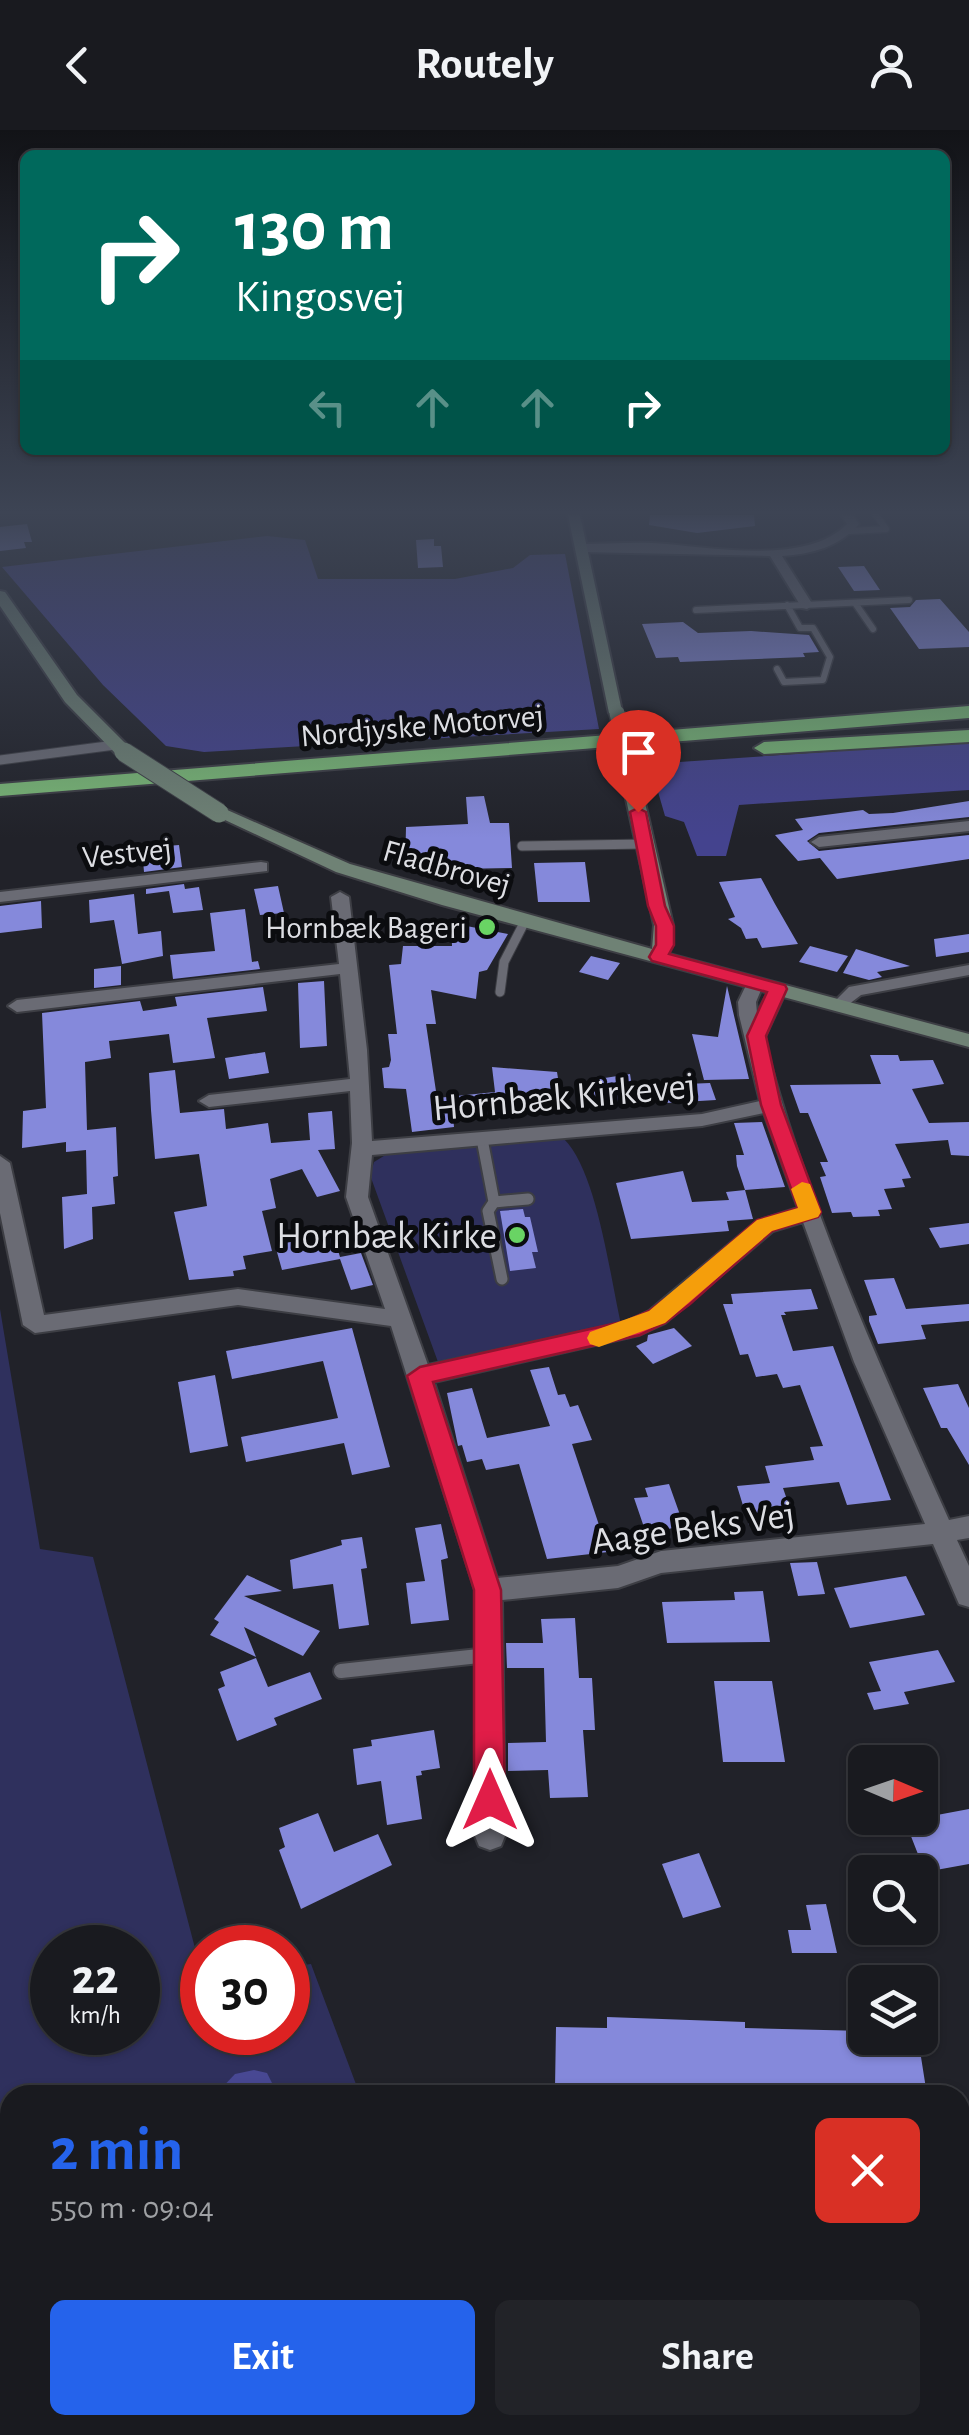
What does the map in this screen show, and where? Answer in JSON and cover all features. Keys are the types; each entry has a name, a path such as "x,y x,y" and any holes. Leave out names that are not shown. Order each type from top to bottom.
{"highway":[{"name":"Nordjyske Motorvej","path":"0,790 969,709"},
{"name":"Nordjyske Motorvej","path":"0,805 969,728"},
{"path":"592,757 969,736"}],"main road":[{"name":"Fladbrovej","path":"18,623 60,686 119,748 220,812 342,868 969,1041"},
{"path":"598,623 666,936 658,957"},
{"path":"633,950 657,906"}],"street":[{"path":"820,842 969,826"},
{"name":"Vestvej","path":"0,896 261,868"},
{"path":"340,897 359,1084 362,1149 356,1172 357,1196 488,1590 490,1836"},
{"path":"17,1006 348,968"},
{"path":"840,1006 855,991 969,970"},
{"path":"755,983 747,1002 771,1105 866,1362 969,1596"},
{"path":"756,1036 778,989"},
{"path":"210,1101 359,1084"},
{"name":"Hornbæk Kirkevej","path":"362,1149 702,1120 771,1105"},
{"path":"0,1163 36,1325 238,1297 400,1319"},
{"path":"420,1376 631,1328 669,1308 764,1226 810,1212"},
{"name":"Aage Beks Vej","path":"488,1590 618,1577 662,1562 969,1527"}],"lane":[{"path":"777,669 784,682 823,680 830,657 813,628 800,628 797,623"},
{"path":"869,623 873,629"},
{"path":"0,760 119,748"},
{"path":"522,846 644,844"},
{"path":"500,992 504,962 525,921"},
{"path":"482,1139 494,1202 488,1210 502,1279"},
{"path":"494,1202 528,1199"},
{"path":"341,1671 488,1656"}],"shaded area":[{"path":"50,623 578,623 599,729 204,752 166,746 103,685"},
{"path":"969,742 969,790 739,805 726,856 697,856 684,822 665,816 650,764"},
{"path":"564,1139 575,1154 594,1199 621,1324 438,1362 370,1175 374,1162 387,1154"},
{"path":"0,1309 40,1549 93,1557 189,1925 180,1925 180,2055 310,2055 310,1964 356,2085 0,2085"},
{"path":"254,2070 267,2073 273,2085 225,2085 235,2074"}],"building":[{"path":"684,623 698,633 809,635 819,652 803,653 805,657 680,662 678,657 656,658 642,624"},
{"path":"900,623 961,623 969,632 969,647 919,649"},
{"path":"484,796 490,823 509,823 512,868 405,870 406,827 468,824 466,797"},
{"path":"969,801 969,817 819,833 807,841 819,851 969,835 969,859 837,879 820,858 798,861 775,835 803,830 795,819 863,810 869,814 893,813"},
{"path":"179,845 182,867 144,872 142,848"},
{"path":"585,862 590,902 538,902 534,863"},
{"path":"761,878 798,944 762,948 757,938 746,939 741,928 728,919 735,917 719,882"},
{"path":"184,884 185,889 199,887 203,910 173,913 169,891 146,894 146,889"},
{"path":"278,886 284,913 260,915 254,889"},
{"path":"134,894 138,934 161,931 163,956 122,964 114,920 90,923 89,900"},
{"path":"41,901 42,928 0,933 0,906"},
{"path":"245,909 252,962 258,961 260,969 173,979 170,955 215,951 210,913"},
{"path":"451,923 508,934 487,970 479,972 476,999 431,990 436,1024 426,1024 437,1098 495,1092 492,1067 557,1072 561,1097 508,1096 507,1114 453,1116 454,1127 412,1132 406,1089 384,1088 382,1068 389,1067 391,1060 388,1034 397,1034 389,965 401,964 403,946 452,946"},
{"path":"969,934 969,952 936,957 934,939"},
{"path":"810,946 848,956 837,972 799,962"},
{"path":"856,949 910,966 877,972 882,977 869,980 843,973"},
{"path":"591,956 620,963 608,980 579,972"},
{"path":"121,966 121,985 94,988 94,969"},
{"path":"324,981 327,1046 300,1048 298,983"},
{"path":"727,986 749,1079 704,1080 692,1034 718,1037"},
{"path":"263,987 267,1011 207,1018 215,1058 173,1063 169,1034 109,1041 111,1058 85,1062 87,1130 116,1127 115,1204 92,1207 93,1239 64,1249 62,1197 87,1194 86,1150 66,1152 66,1142 22,1148 23,1111 46,1108 42,1013 140,1001 143,1011 177,1006 175,997"},
{"path":"265,1052 269,1073 229,1079 225,1058"},
{"path":"870,1055 898,1055 900,1061 933,1060 944,1084 912,1089 929,1123 969,1122 969,1156 951,1155 948,1140 895,1144 911,1178 902,1179 905,1187 884,1189 892,1209 878,1210 880,1216 853,1217 851,1212 832,1213 820,1177 826,1176 820,1162 828,1162 808,1113 800,1113 790,1085 881,1084"},
{"path":"175,1070 180,1113 224,1109 226,1129 268,1123 271,1143 310,1140 308,1113 332,1111 335,1149 318,1150 340,1191 317,1197 302,1169 270,1179 276,1208 262,1211 272,1251 243,1256 246,1269 233,1271 234,1276 189,1280 174,1212 207,1206 199,1154 155,1159 151,1110 149,1073"},
{"path":"630,1074 633,1093 623,1093 624,1104 596,1105 592,1080"},
{"path":"710,1083 716,1100 666,1103 662,1085"},
{"path":"762,1122 785,1187 745,1190 736,1155 744,1155 734,1123"},
{"path":"683,1171 692,1202 729,1200 726,1192 745,1190 753,1219 727,1221 729,1231 631,1239 616,1183"},
{"name":"Hornbæk Kirke","path":"523,1209 525,1217 530,1217 538,1252 532,1252 536,1268 510,1271 500,1211"},
{"path":"969,1223 969,1244 940,1248 929,1228"},
{"path":"333,1234 340,1257 361,1253 373,1285 351,1290 340,1259 282,1270 275,1245"},
{"path":"894,1278 906,1309 969,1304 969,1321 921,1325 926,1339 878,1344 869,1321 869,1316 877,1315 864,1280"},
{"path":"811,1289 818,1309 781,1315 793,1351 833,1346 891,1500 847,1505 839,1482 783,1488 795,1523 749,1525 737,1486 770,1483 765,1466 814,1460 810,1447 823,1446 800,1385 783,1388 777,1374 756,1377 748,1354 740,1355 723,1304 733,1304 731,1294"},
{"path":"352,1328 390,1467 352,1475 344,1443 246,1462 241,1437 338,1418 323,1361 232,1379 226,1351"},
{"path":"674,1328 692,1346 653,1364 636,1346 647,1341 648,1335"},
{"path":"549,1367 558,1395 565,1394 570,1407 578,1405 592,1440 572,1444 608,1552 547,1559 519,1464 486,1470 482,1459 467,1462 462,1445 458,1446 447,1393 472,1388 487,1438 550,1426 530,1370"},
{"path":"215,1375 228,1446 190,1453 178,1382"},
{"path":"958,1384 969,1408 969,1465 947,1428 941,1428 923,1388"},
{"path":"669,1484 684,1526 646,1533 634,1498 648,1497 645,1488"},
{"path":"441,1524 448,1558 441,1560 449,1620 411,1624 406,1583 425,1581 415,1528"},
{"path":"362,1537 367,1568 361,1569 369,1625 339,1629 333,1584 293,1589 290,1560 342,1545 341,1540"},
{"path":"817,1562 825,1594 798,1596 790,1563"},
{"path":"247,1575 282,1591 244,1596 320,1631 303,1656 244,1627 256,1657 210,1635 219,1622 214,1619"},
{"path":"906,1576 925,1615 850,1628 834,1588"},
{"path":"763,1591 770,1642 667,1643 662,1602 735,1600 734,1592"},
{"path":"575,1618 579,1678 592,1678 595,1730 583,1730 588,1797 550,1798 548,1770 508,1771 508,1743 546,1742 544,1668 507,1668 506,1643 543,1643 541,1619"},
{"path":"938,1650 955,1682 904,1692 909,1704 874,1710 867,1693 881,1691 869,1662"},
{"path":"256,1658 268,1687 310,1672 322,1699 274,1718 277,1725 237,1741 218,1689 225,1686 220,1672"},
{"path":"714,1681 772,1681 785,1762 723,1762"},
{"path":"434,1730 440,1768 421,1771 422,1775 416,1776 422,1819 387,1825 381,1781 357,1785 353,1749 372,1746 371,1740"},
{"path":"969,1809 969,1864 938,1870 938,1855 918,1855 910,1835 938,1835 938,1815"},
{"path":"318,1813 334,1852 378,1834 392,1865 301,1909 279,1850 285,1847 279,1828"},
{"path":"699,1853 721,1907 683,1918 662,1864"},
{"path":"826,1904 837,1953 792,1953 788,1930 811,1930 806,1905"},
{"path":"607,2017 745,2022 745,2028 848,2031 848,2055 921,2055 925,2085 555,2085 556,2027 607,2028"}],"slow traffic":[{"path":"599,1338 657,1317 764,1226 810,1212 802,1189"}],"place":[{"name":"Hornbæk Bageri","path":"487,927"},
{"name":"Hornbæk Kirke","path":"517,1235"}],"route":[{"path":"490,1800 488,1590 420,1376 594,1340 631,1328 657,1317 682,1298 764,1226 810,1212 771,1105 756,1036 778,989 658,957 665,945 665,926 657,906 638,812"}]}
